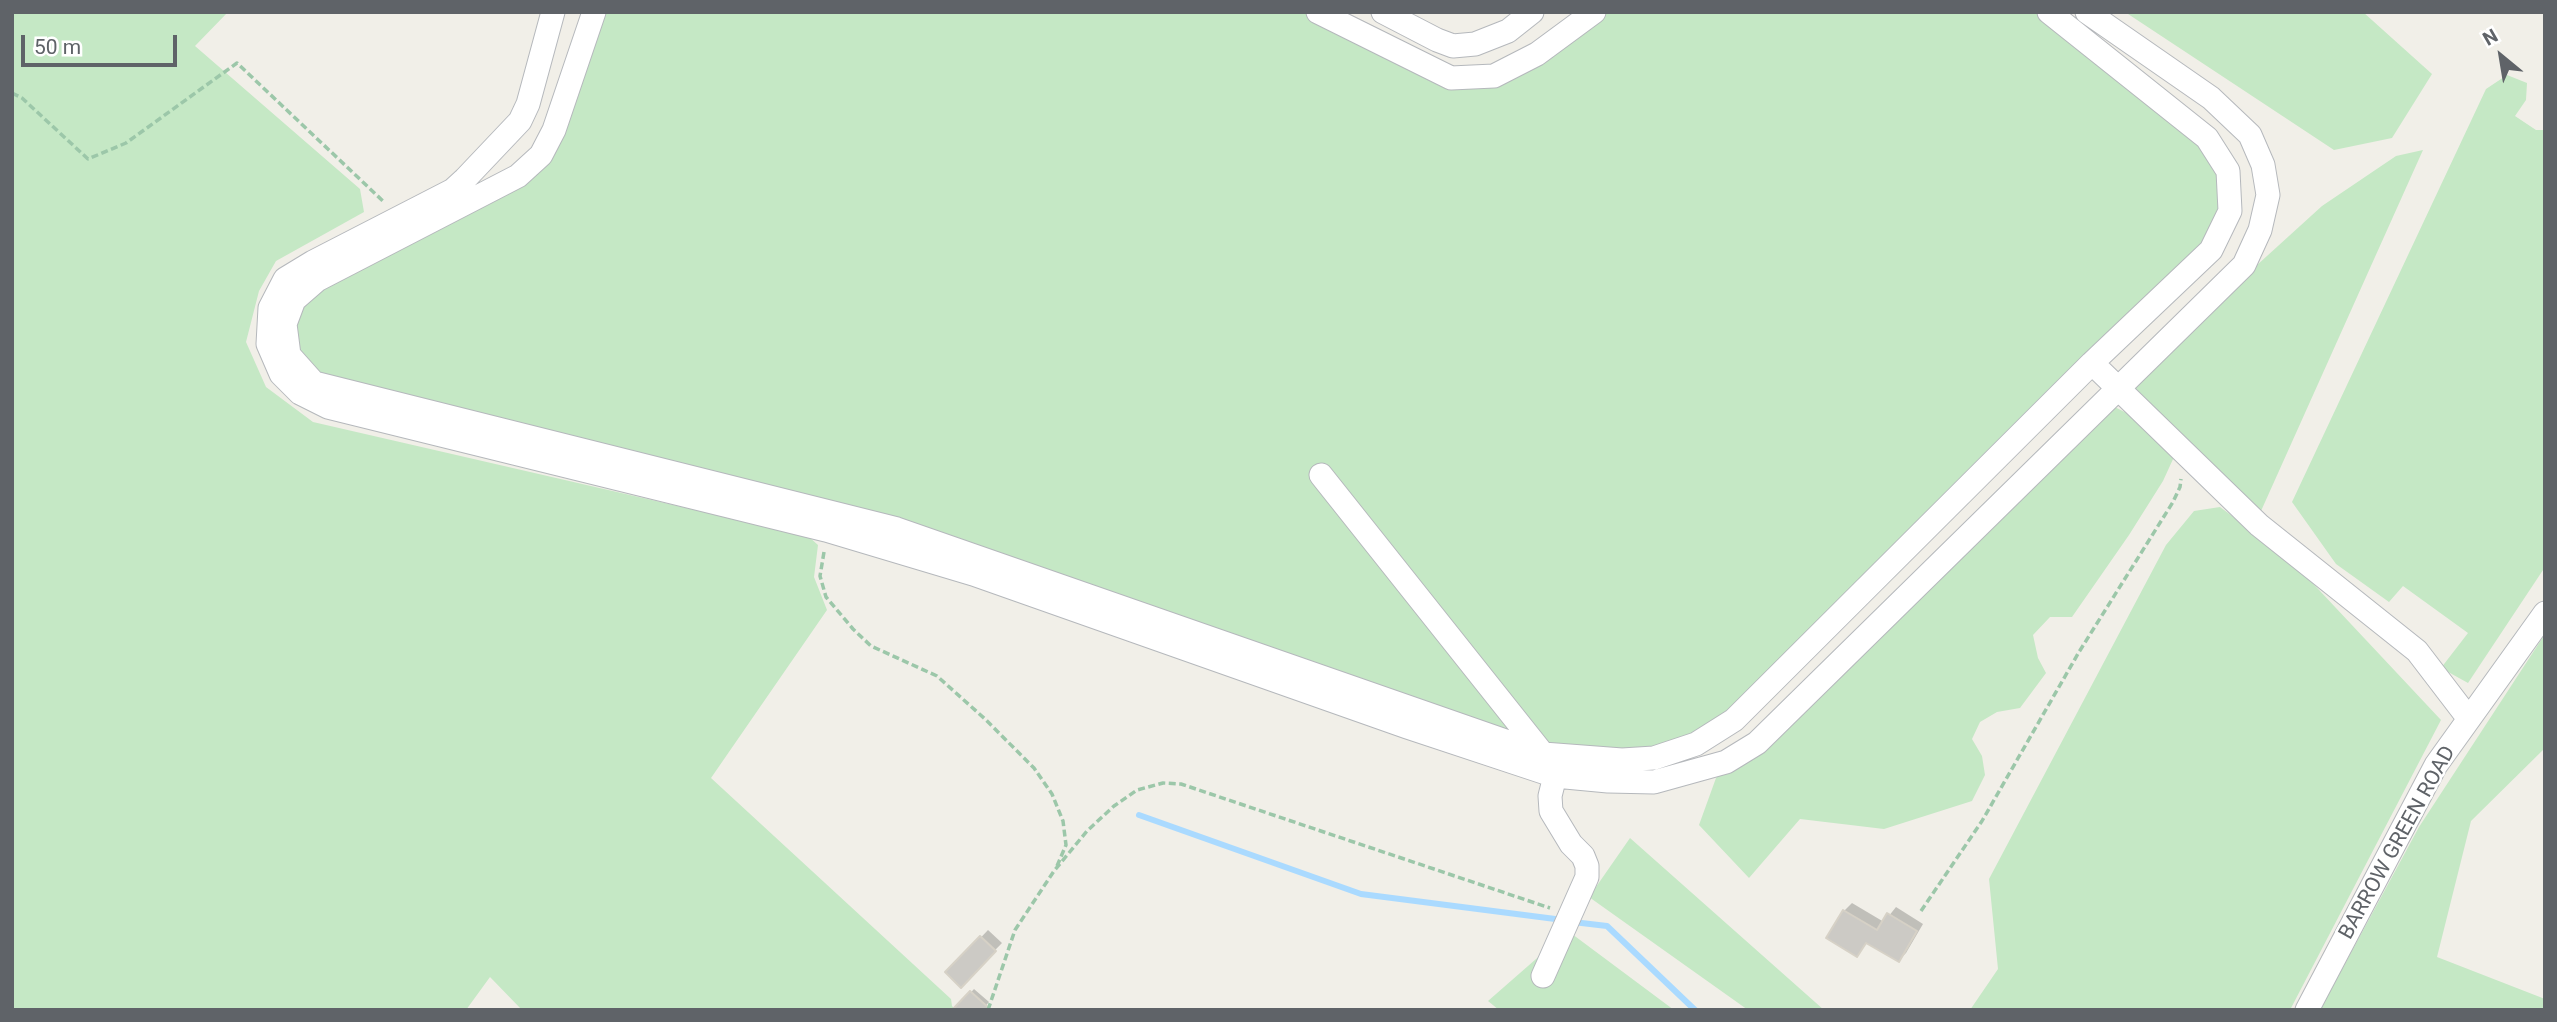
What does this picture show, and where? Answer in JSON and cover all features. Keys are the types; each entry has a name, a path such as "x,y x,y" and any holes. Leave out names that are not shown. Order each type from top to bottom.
{"street":[{"path":"553,12 528,104 520,121 453,190 313,261 285,279 270,308 268,344 281,374 300,393 328,407 827,530 973,574 1407,727 1555,776 1654,782 1726,762 1757,743 2244,265 2260,230 2268,195 2263,165 2250,135 2211,98 2087,12"},
{"path":"594,12 554,130 541,155 518,176 317,280 294,300 285,324 289,355 314,383 897,529 1543,754 1622,760 1654,758 1696,744 1734,720 2092,363 2211,250 2230,211 2228,170 2207,138 2049,12"},
{"path":"1318,12 1451,78 1494,76 1537,54 1594,12"},
{"path":"1383,12 1453,46 1475,44 1508,31 1532,12"},
{"path":"2092,363 2259,525 2417,651 2469,719"},
{"path":"1321,475 1543,754 1555,776 1550,796 1551,811 1571,844 1583,856 1587,877 1543,976"},
{"name":"BARROW GREEN ROAD","path":"2307,1010 2436,765 2545,613"}],"path":[{"path":"12,93 22,97 88,159 126,143 237,63 400,218"},
{"path":"1921,911 1982,821 2079,652 2174,502 2180,487 2182,467 2177,446"},
{"path":"827,530 820,576 826,597 853,629 872,646 937,676 1034,768 1052,794 1063,821 1066,845 1054,871"},
{"path":"988,1010 1016,930 1054,871 1087,831 1114,806 1136,790 1163,783 1181,784 1572,915"}],"green space":[{"path":"12,12 228,12 195,46 360,189 364,212 276,261 259,291 246,342 266,387 313,422 808,536 818,545 814,577 827,610 711,778 951,999 956,1010 522,1010 490,977 466,1010 12,1010"},
{"path":"600,12 1307,12 1410,70 1451,86 1545,58 1607,12 2037,12 2201,142 2221,176 2222,213 2205,247 1729,716 1692,740 1648,751 1569,752 317,377 300,359 294,316 313,290 520,183"},
{"path":"2125,12 2363,12 2432,74 2392,138 2334,150"},
{"path":"2507,75 2527,83 2526,100 2515,116 2536,130 2545,130 2545,567 2468,683 2441,668 2468,633 2403,586 2389,602 2336,564 2292,502 2486,89"},
{"path":"2423,150 2261,511 2125,385 2322,206 2396,156"},
{"path":"2109,404 2142,421 2174,457 2163,481 2129,535 2072,617 2050,617 2033,635 2038,658 2046,673 2020,708 1997,712 1980,722 1972,739 1982,756 1985,775 1972,801 1884,829 1800,819 1749,878 1699,825 1716,778 1990,507"},
{"path":"2220,507 2290,559 2441,720 2290,1010 1970,1010 1998,969 1989,879 2166,545 2194,511"},
{"path":"2545,634 2545,748 2471,821 2437,957 2545,999 2545,1010 2320,1010 2419,827"},
{"path":"1630,838 1824,1010 1748,1010 1589,897"},
{"path":"1568,931 1674,1010 1499,1010 1488,1001"}],"building":[{"path":"1843,910 1877,930 1887,913 1917,931 1899,962 1866,943 1857,957 1826,938"},
{"path":"980,936 996,951 961,988 945,972"},
{"path":"970,991 991,1010 952,1010"}],"waterway":[{"path":"1139,815 1361,894 1563,920"},
{"path":"1573,922 1607,926 1695,1010"}]}
